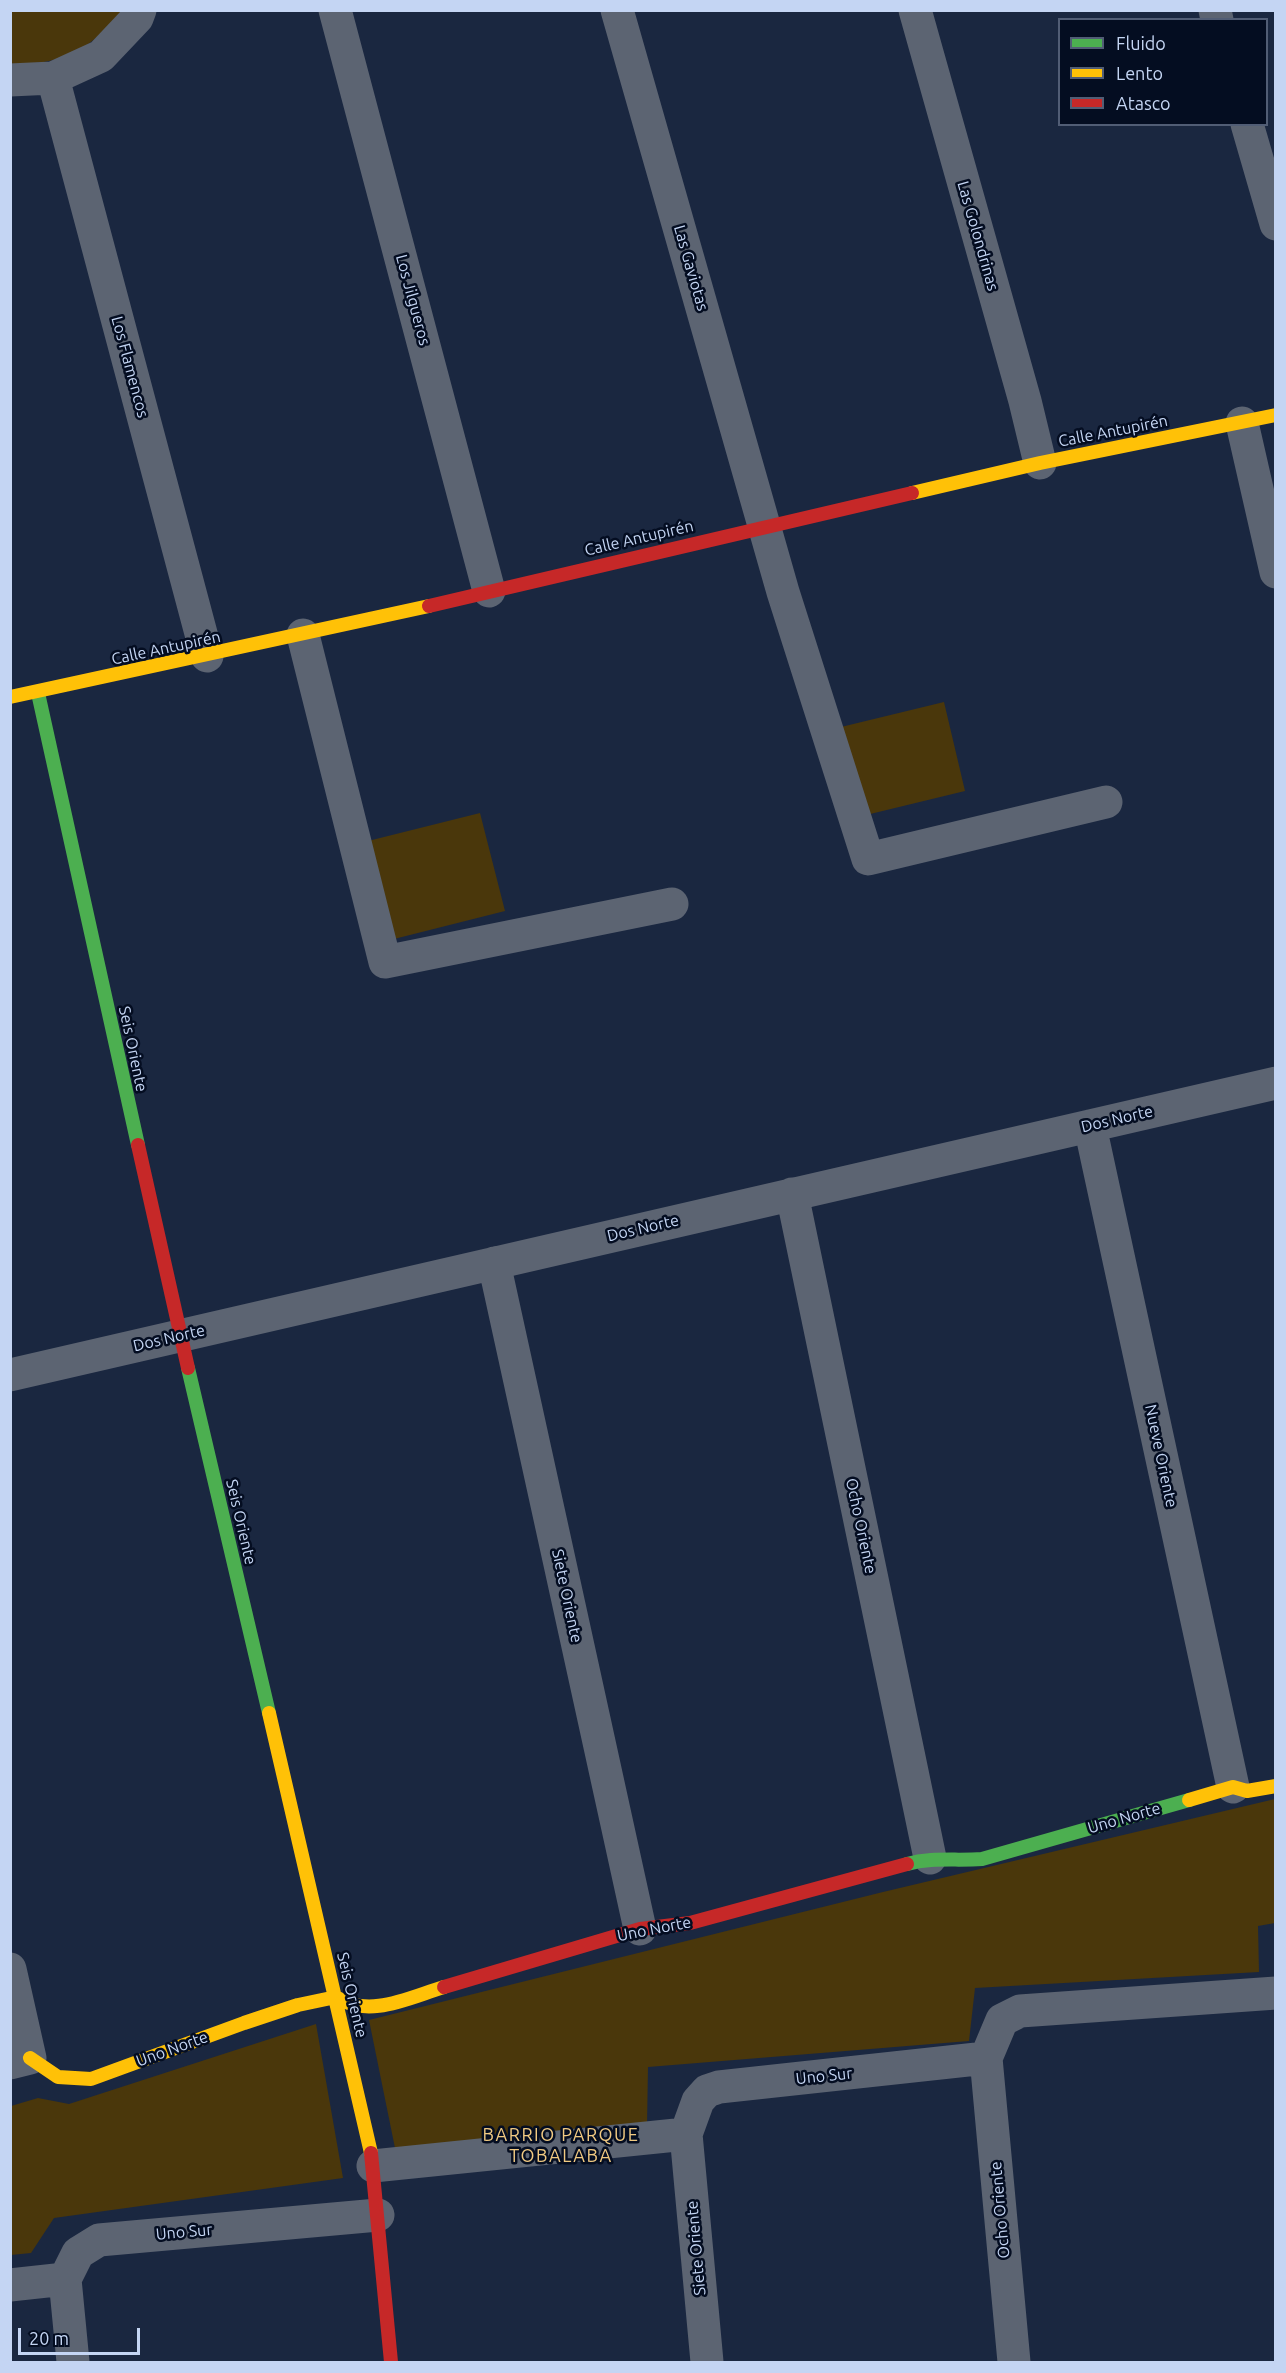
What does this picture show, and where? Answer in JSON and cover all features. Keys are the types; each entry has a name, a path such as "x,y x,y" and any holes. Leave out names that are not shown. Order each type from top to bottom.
{"street":[{"path":"10,80 53,78 101,56 137,18 140,10"},
{"name":"Los Jilgueros","path":"335,10 489,591"},
{"name":"Las Gaviotas","path":"617,10 783,592 868,859 1106,802"},
{"name":"Las Golondrinas","path":"915,10 1025,401 1040,463"},
{"name":"Los Flamencos","path":"53,78 207,656"},
{"path":"1248,126 1275,224"},
{"name":"Calle Antupirén","path":"10,697 38,693 303,635 1040,463 1275,415"},
{"path":"1242,423 1275,572"},
{"path":"303,635 385,962 672,904"},
{"name":"Seis Oriente","path":"38,693 180,1335 363,2111 373,2166 392,2362"},
{"name":"Dos Norte","path":"10,1375 1275,1083"},
{"name":"Nueve Oriente","path":"1090,1126 1233,1786"},
{"name":"Ocho Oriente","path":"792,1194 930,1858"},
{"name":"Siete Oriente","path":"494,1263 640,1929"},
{"name":"Uno Norte","path":"20,2061 57,2078 74,2081 91,2079 298,2005 336,1997 348,2005 371,2008 640,1929 690,1923 930,1858 950,1862 982,1859 1233,1786 1247,1791 1275,1786"},
{"path":"10,1969 20,2061"},
{"path":"986,2058 1002,2020 1020,2011 1275,1993"},
{"name":"Ocho Oriente","path":"986,2058 1014,2362"},
{"name":"Uno Sur","path":"686,2134 698,2101 712,2088 986,2058"},
{"path":"373,2166 686,2134"},
{"name":"Siete Oriente","path":"686,2134 707,2362"},
{"name":"Uno Sur","path":"65,2279 78,2253 99,2240 378,2215"},
{"path":"10,2285 65,2279 73,2362"}],"shaded area":[{"path":"11,11 123,11 97,37 74,53 47,61 11,65"},
{"path":"944,702 965,791 862,816 841,727"},
{"path":"480,813 505,911 394,939 368,841"},
{"path":"1275,1799 1275,1923 1258,1926 1259,1972 975,1988 969,2041 648,2067 647,2126 396,2153 369,2020 883,1892"},
{"path":"316,2024 343,2178 54,2218 31,2253 11,2255 11,2106 38,2098 69,2104"}],"traffic: fast":[{"path":"38,693 138,1145"},
{"path":"188,1368 269,1713"},
{"path":"907,1864 935,1860 982,1859 1189,1800"}],"traffic: slow":[{"path":"912,493 1040,463 1276,415"},
{"path":"10,697 429,606"},
{"path":"269,1713 371,2153"},
{"path":"1189,1800 1233,1787 1247,1791 1276,1786"},
{"path":"30,2058 58,2077 91,2079 298,2005 336,1997 362,2006 376,2006 390,2004 444,1987"}],"traffic: jam":[{"path":"429,606 912,493"},
{"path":"138,1145 188,1368"},
{"path":"444,1987 640,1929 690,1923 907,1864"},
{"path":"371,2153 391,2362"}],"district":[{"name":"BARRIO PARQUE TOBALABA","path":"561,2145"}]}
